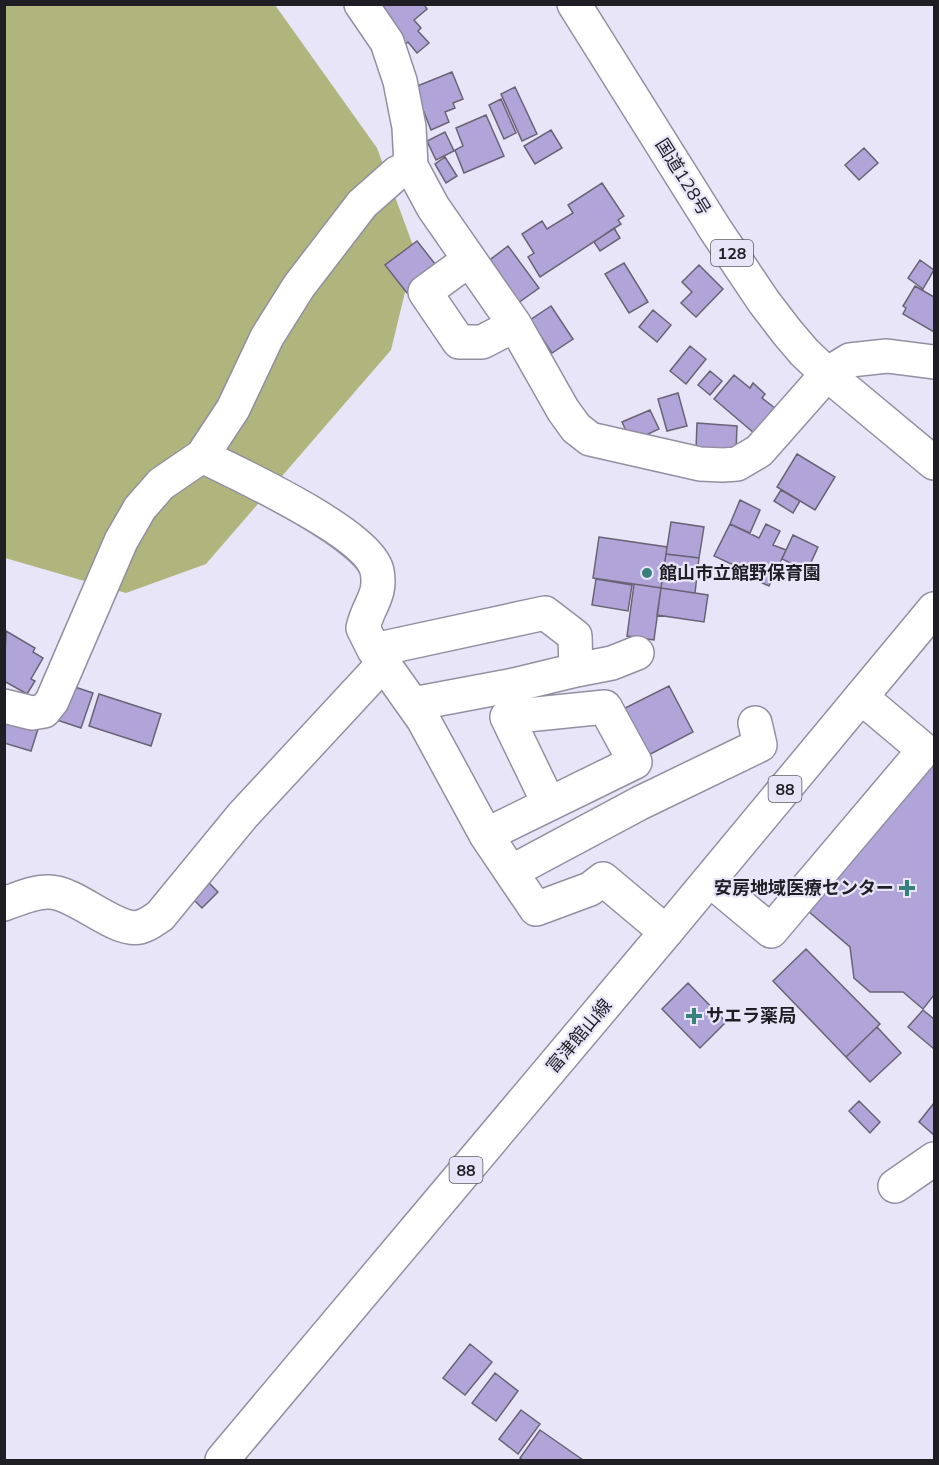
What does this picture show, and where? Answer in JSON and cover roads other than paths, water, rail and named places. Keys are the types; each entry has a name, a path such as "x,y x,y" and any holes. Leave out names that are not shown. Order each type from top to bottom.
{"main road":[{"path":"361,4 387,42 400,81 409,127 411,166 434,207 515,325 563,410 576,428 590,439 700,464 737,464 759,451 827,374 850,360 887,356 934,362"},
{"name":"国道128号","path":"574,4 715,229 764,302 804,352 827,374 934,463"},
{"path":"4,706 32,713 44,711 52,701 121,541 140,508 161,484 202,456 234,409 267,337 299,286 362,204 397,173 411,166"},
{"path":"469,260 425,292 459,342 482,342 515,325"},
{"path":"202,456 268,487 346,536 367,553 377,569 379,590 363,628 379,657 413,704 486,835 536,909 590,889 603,879 666,932"},
{"name":"富津館山線","path":"222,1461 710,880 934,609"},
{"path":"4,903 49,892 65,896 123,925 138,928 150,923 160,916 243,815 379,657 545,613 575,636 576,670"},
{"path":"413,704 612,663 637,653"},
{"path":"710,880 771,931 924,750 861,697"},
{"path":"511,872 640,802 760,745 755,723"},
{"path":"486,835 549,804"},
{"path":"895,1186 934,1159"}],"place":[{"name":"館山市立館野保育園","path":"647,573"},
{"name":"安房地域医療センター","path":"907,888"},
{"name":"サエラ薬局","path":"694,1016"}]}
